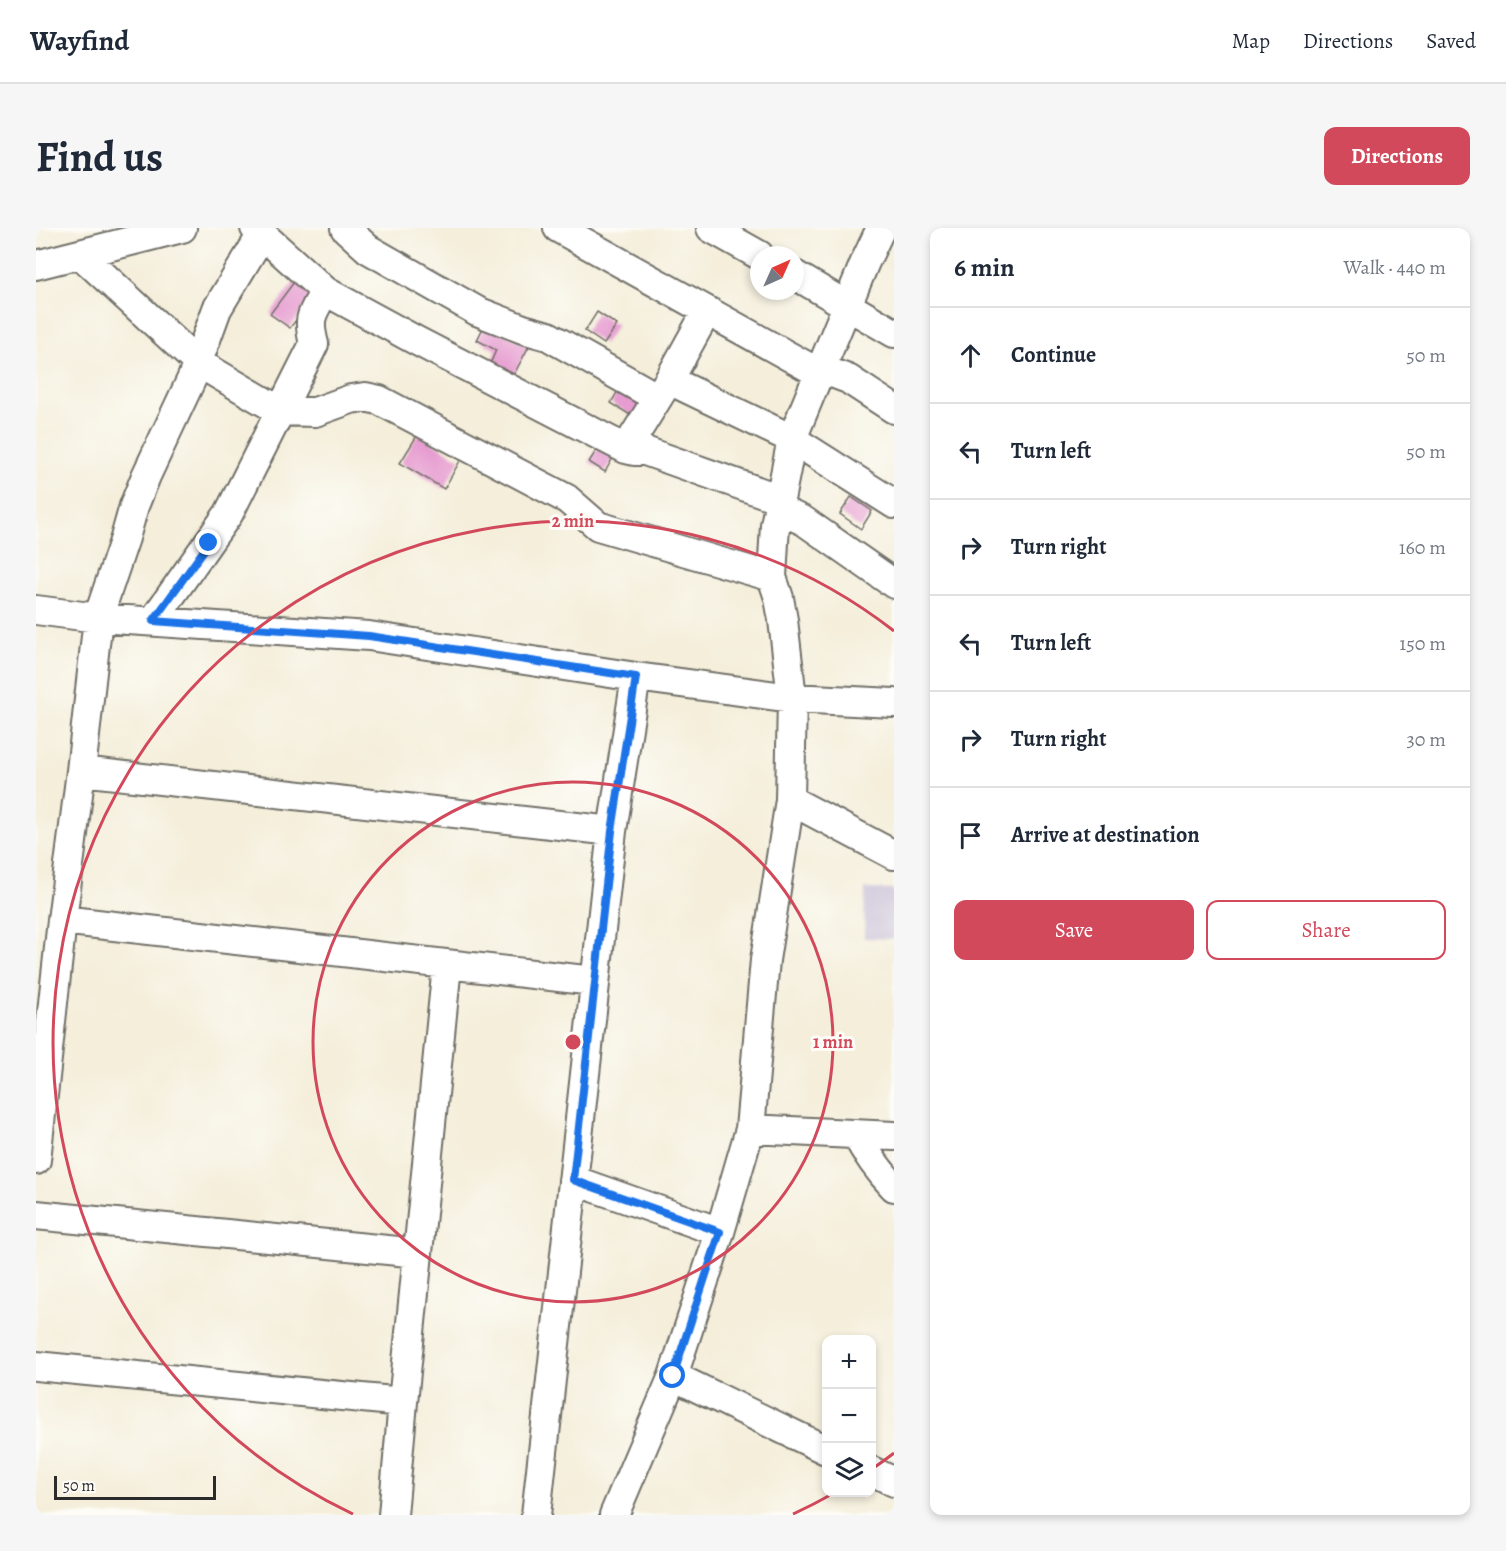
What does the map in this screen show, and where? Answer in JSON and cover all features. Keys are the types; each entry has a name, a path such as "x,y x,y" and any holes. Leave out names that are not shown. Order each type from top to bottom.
{"street":[{"path":"36,265 182,228"},
{"path":"345,228 368,249 477,311 548,336 663,389 792,438 894,504"},
{"path":"558,228 819,373 832,373 848,379 894,409"},
{"path":"711,228 750,250"},
{"path":"36,1160 98,618 134,506 156,453 192,378 218,309 258,231 325,291 626,449 645,451 779,504 894,584"},
{"path":"614,1515 673,1376 720,1232 750,1129 765,960 790,800 792,698 783,620 772,577 775,525 792,438 847,304 885,233"},
{"path":"81,254 197,362 280,411 315,412 351,399 364,397 379,400 567,499 598,526 772,577"},
{"path":"804,280 894,333"},
{"path":"153,621 228,513 314,344 310,331 310,317 325,291"},
{"path":"626,449 707,311"},
{"path":"36,610 98,618 369,636 636,677 792,698 894,702"},
{"path":"536,1515 594,981 612,831 636,677"},
{"path":"81,771 612,831"},
{"path":"790,800 894,855"},
{"path":"62,921 594,981"},
{"path":"393,1515 402,1402 447,965"},
{"path":"750,1129 894,1136"},
{"path":"856,1134 867,1155 894,1187"},
{"path":"573,1180 720,1232"},
{"path":"36,1215 418,1253"},
{"path":"36,1366 402,1402"},
{"path":"673,1376 822,1448"},
{"path":"876,1473 894,1482"}],"shaded area":[{"path":"865,889 894,890 894,939 864,938"}],"building":[{"path":"297,278 317,292 290,328 270,314"},
{"path":"597,312 617,325 604,344 585,331"},
{"path":"485,324 529,346 513,376 490,364 496,350 477,340"},
{"path":"623,382 647,397 635,418 611,403"},
{"path":"418,434 461,459 444,489 400,463"},
{"path":"601,443 616,452 605,472 589,462"},
{"path":"851,497 872,511 861,529 840,514"}],"route":[{"path":"209,543 153,621 369,636 636,677 612,831 573,1180 720,1232 673,1376"}]}
